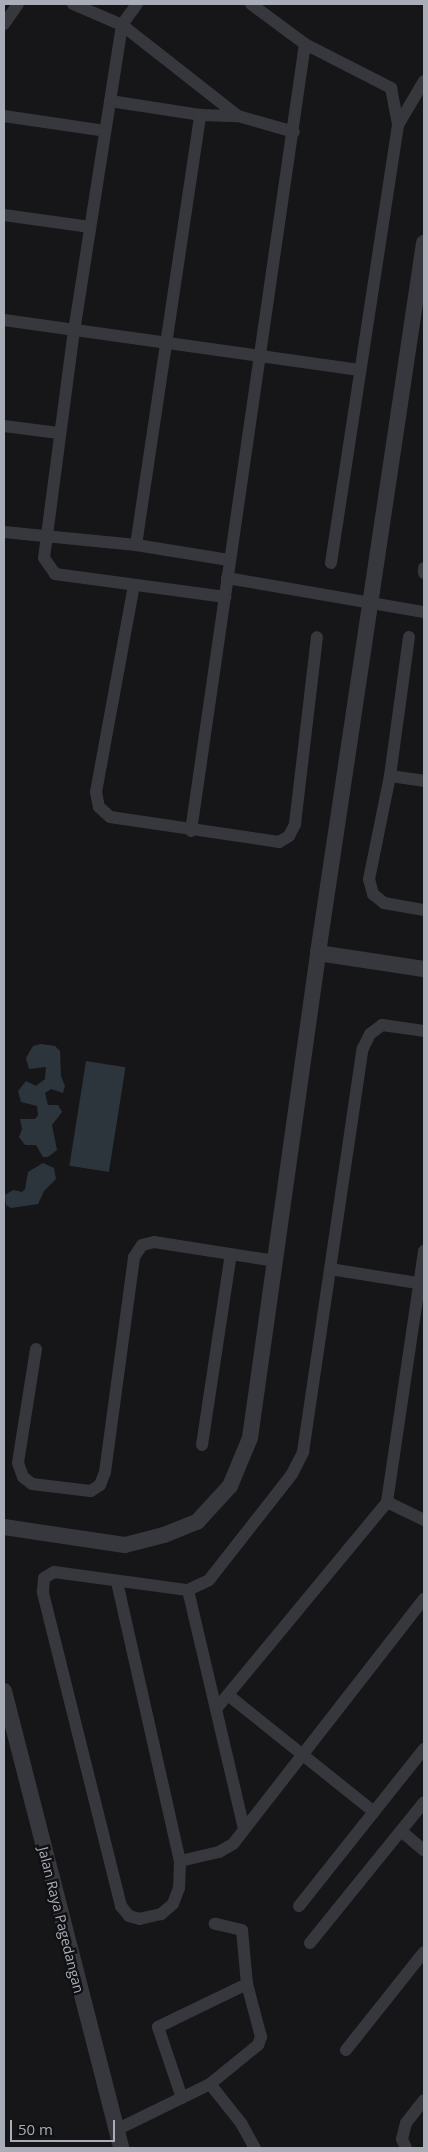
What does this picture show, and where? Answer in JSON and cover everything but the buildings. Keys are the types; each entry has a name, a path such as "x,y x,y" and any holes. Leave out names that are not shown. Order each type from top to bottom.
{"street":[{"path":"4,24 18,4"},
{"path":"73,4 122,25 238,116"},
{"path":"137,4 122,25 74,330 44,558 55,574 225,597"},
{"path":"251,4 304,44 391,88 398,125 359,370 331,563"},
{"path":"191,831 229,560 294,132 304,44"},
{"path":"398,125 424,81"},
{"path":"110,100 200,115 238,116 294,132"},
{"path":"136,545 168,343 200,115"},
{"path":"4,116 105,131"},
{"path":"4,215 90,226"},
{"path":"4,1527 125,1545 164,1535 197,1522 230,1486 250,1438 318,954 372,604 424,243"},
{"path":"4,320 359,370"},
{"path":"4,426 59,433"},
{"path":"4,532 136,545 229,560"},
{"path":"424,568 424,573"},
{"path":"227,578 424,612"},
{"path":"134,585 96,792 99,807 110,817 191,831 279,842 289,836 295,824 317,637"},
{"path":"409,636 390,776 369,879 373,894 384,903 424,910"},
{"path":"390,776 424,781"},
{"path":"318,954 424,968"},
{"path":"117,1582 180,1861 179,1888 173,1904 161,1914 140,1919 128,1916 122,1906 42,1585 44,1578 54,1572 117,1582 188,1590 209,1580 292,1474 303,1452 363,1048 370,1034 382,1025 424,1031"},
{"path":"36,1349 18,1463 23,1477 32,1484 91,1491 100,1485 105,1472 134,1257 142,1245 154,1242 275,1261"},
{"path":"216,1710 387,1502 422,1284 424,1252"},
{"path":"202,1445 230,1254"},
{"path":"330,1269 422,1284"},
{"path":"387,1502 424,1520"},
{"path":"188,1590 244,1829"},
{"path":"180,1861 219,1852 233,1844 424,1599"},
{"name":"Jalan Raya Pagedangan","path":"4,1691 121,2148"},
{"path":"228,1695 374,1812"},
{"path":"299,1906 424,1749"},
{"path":"310,1944 424,1802"},
{"path":"401,1831 424,1850"},
{"path":"116,2130 210,2084 258,2045 261,2037 247,1984 242,1930 215,1924"},
{"path":"346,2050 424,1952"},
{"path":"182,2098 158,2027 247,1984"},
{"path":"210,2084 241,2123 254,2148"},
{"path":"406,2148 402,2139 406,2123 424,2100"}],"shaded area":[{"path":"41,1044 55,1046 60,1051 61,1076 65,1086 63,1093 51,1089 45,1093 48,1105 58,1105 62,1112 52,1125 57,1150 48,1157 43,1157 36,1145 25,1145 19,1137 22,1129 20,1119 35,1119 38,1115 37,1106 21,1102 18,1091 26,1081 36,1086 45,1079 46,1067 29,1069 26,1058 33,1046"},
{"path":"86,1061 126,1067 109,1172 69,1166"},
{"path":"43,1163 54,1168 56,1179 44,1191 38,1204 11,1208 6,1205 5,1195 13,1190 22,1192 25,1189 28,1172"}]}
